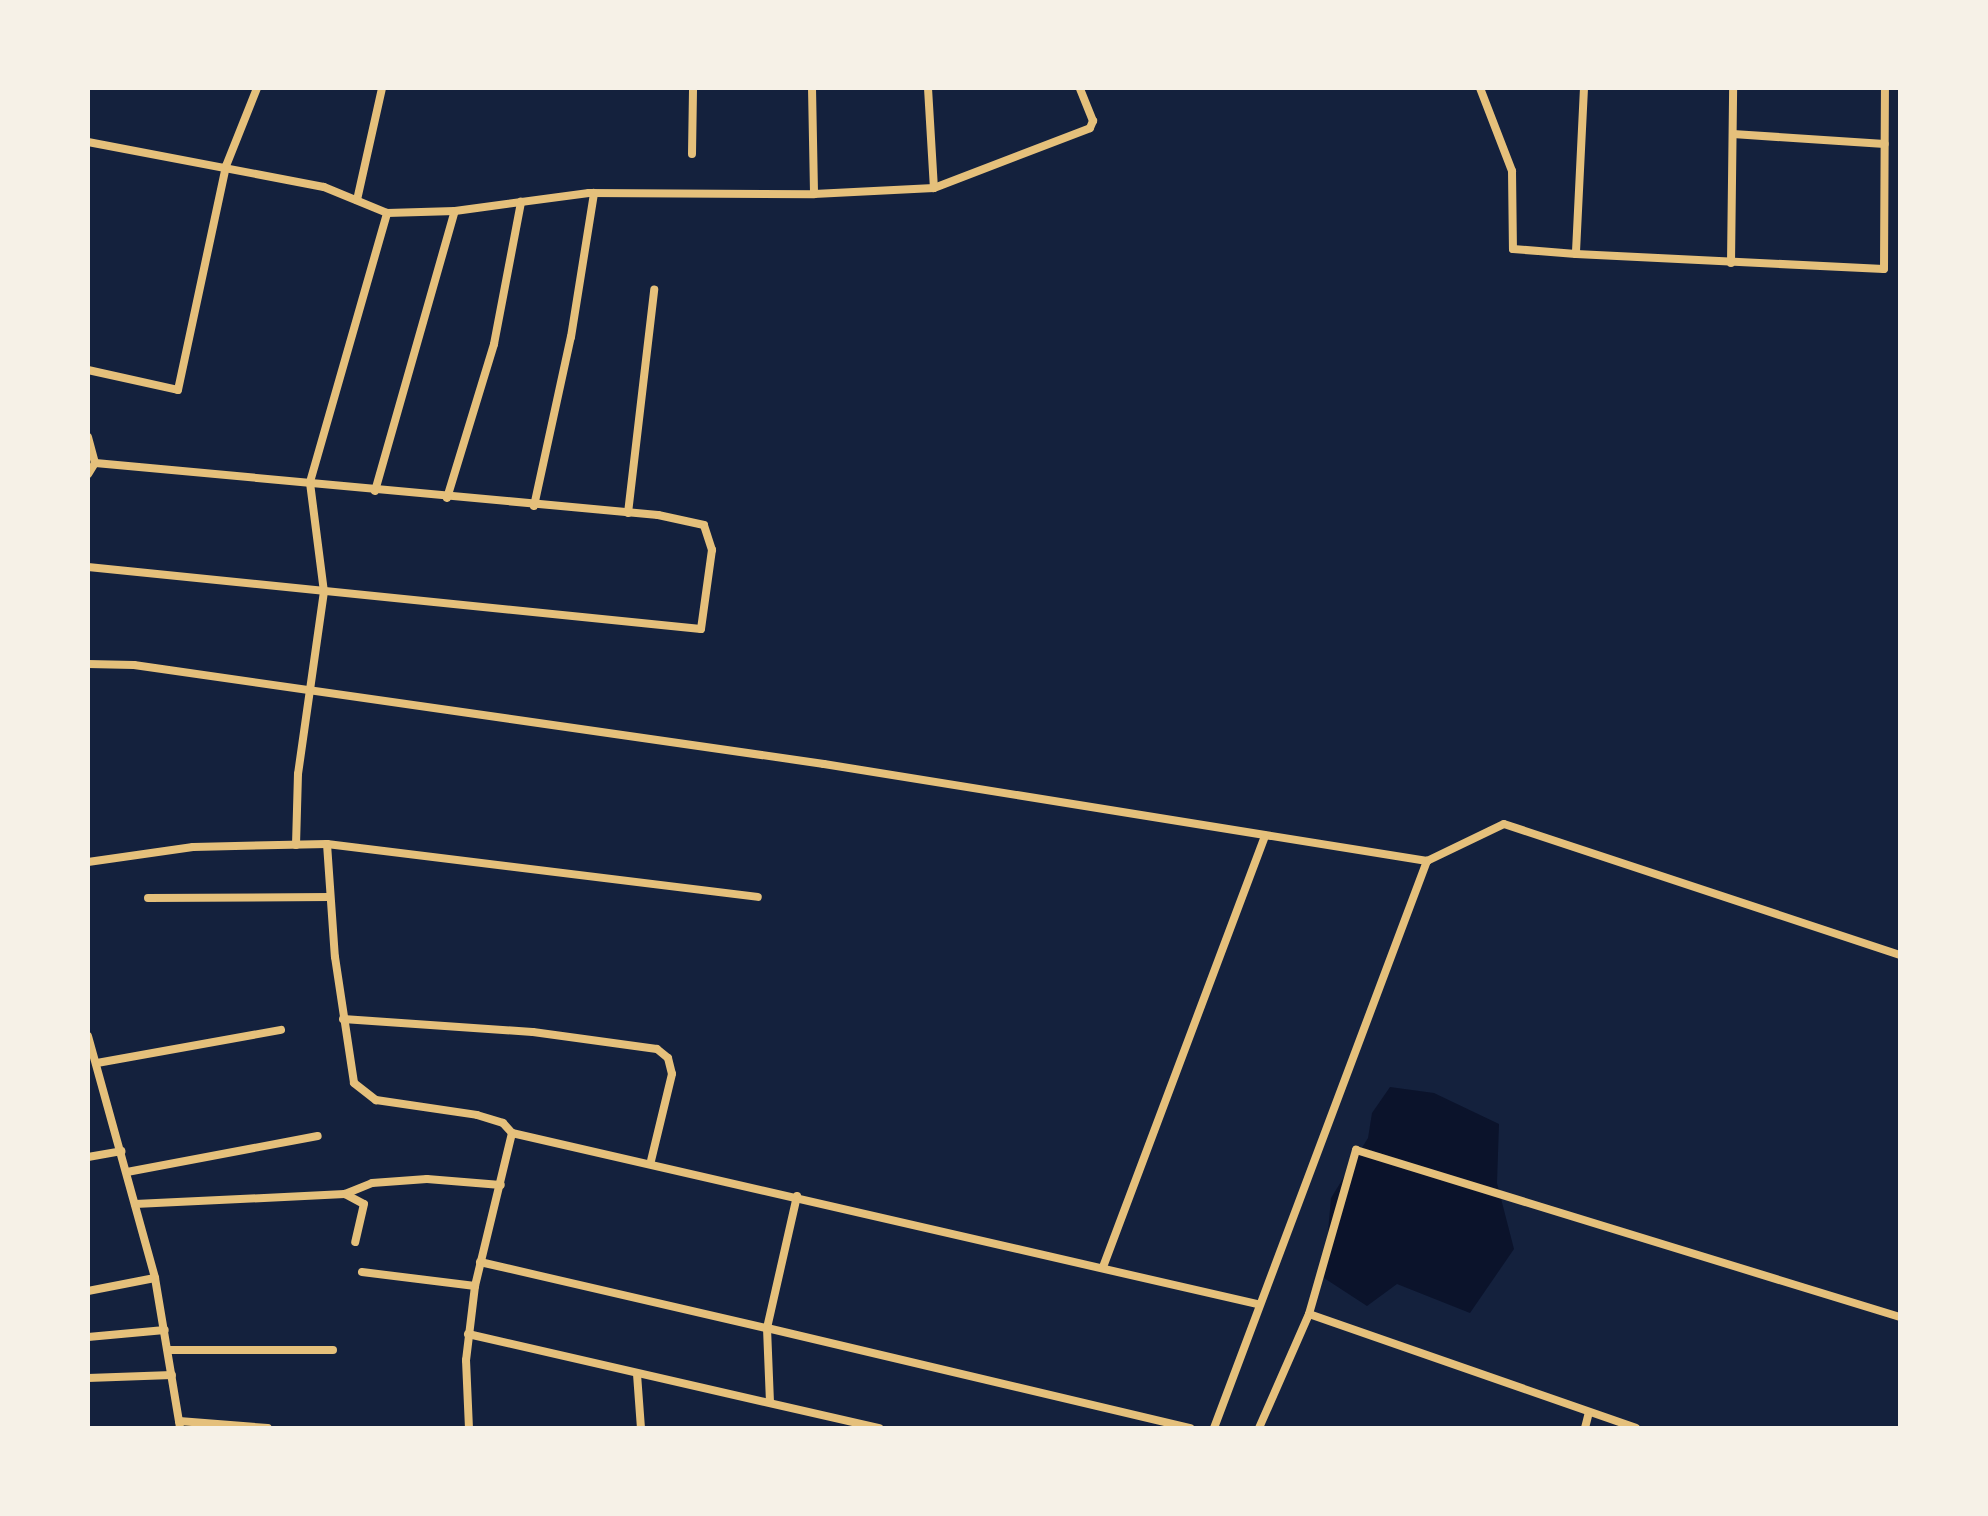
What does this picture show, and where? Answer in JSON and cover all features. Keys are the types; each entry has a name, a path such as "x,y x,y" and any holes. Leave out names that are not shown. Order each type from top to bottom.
{"street":[{"path":"88,370 178,390 226,166 257,88"},
{"path":"357,200 382,88"},
{"path":"692,154 693,88"},
{"path":"812,88 814,194"},
{"path":"928,88 934,188"},
{"path":"88,142 324,187 387,213 455,211 594,193 814,194 934,188 1090,128 1093,121 1080,88"},
{"path":"1480,88 1512,171 1513,249 1884,269 1885,88"},
{"path":"1576,254 1584,88"},
{"path":"1731,263 1733,88"},
{"path":"1733,134 1885,144"},
{"path":"534,506 571,337 594,193"},
{"path":"447,498 494,344 521,202"},
{"path":"375,491 455,211"},
{"path":"296,845 298,774 324,592 310,482 387,213"},
{"path":"628,513 654,290"},
{"path":"88,437 95,463 88,474"},
{"path":"88,567 701,629 712,550 704,525 628,513 95,463"},
{"path":"88,664 134,665 824,764 1427,861 1504,824 1900,955"},
{"path":"1103,1267 1265,835"},
{"path":"327,844 343,1019 354,1083 360,1092 376,1100 477,1115 503,1123 512,1133 651,1161 1257,1304"},
{"path":"88,862 193,847 327,844 758,897"},
{"path":"1214,1428 1257,1304 1427,861"},
{"path":"148,898 330,897"},
{"path":"343,1019 533,1032 657,1049 671,1063 672,1074 651,1161"},
{"path":"97,1063 281,1030"},
{"path":"88,1036 155,1278 180,1424 268,1428"},
{"path":"469,1428 468,1334 480,1262 512,1133"},
{"path":"127,1172 318,1136"},
{"path":"1259,1428 1309,1314 1356,1150 1900,1317"},
{"path":"88,1157 121,1151"},
{"path":"135,1204 345,1194 372,1183 427,1179 501,1185"},
{"path":"345,1194 364,1204 355,1242"},
{"path":"770,1402 767,1328 797,1196"},
{"path":"480,1262 1190,1428"},
{"path":"362,1272 475,1286"},
{"path":"88,1291 155,1278"},
{"path":"1309,1314 1636,1428"},
{"path":"88,1337 165,1330"},
{"path":"468,1334 770,1402 845,1424 879,1428"},
{"path":"168,1350 333,1350"},
{"path":"637,1374 641,1428"},
{"path":"88,1378 172,1375"},
{"path":"1585,1428 1589,1412"}],"water":[{"path":"1390,1087 1434,1093 1499,1124 1497,1183 1514,1249 1470,1313 1397,1284 1367,1306 1324,1278 1331,1198 1368,1138 1372,1113"}]}
